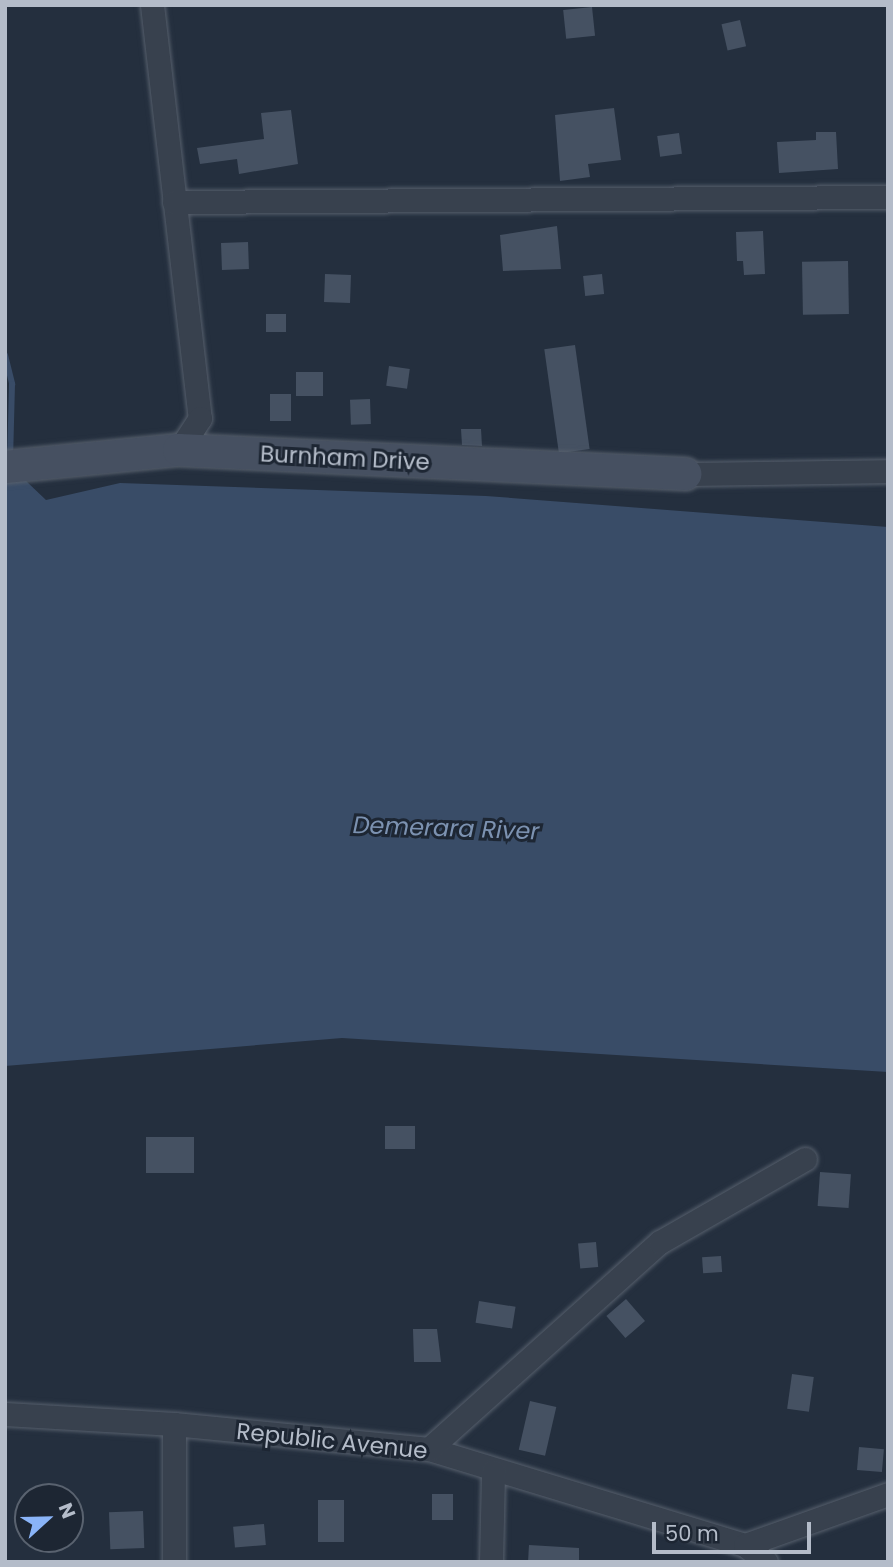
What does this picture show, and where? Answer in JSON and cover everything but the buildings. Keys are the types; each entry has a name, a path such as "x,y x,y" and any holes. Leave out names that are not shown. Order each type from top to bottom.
{"street":[{"path":"152,5 200,418 179,450"},
{"path":"174,202 888,197"},
{"name":"Burnham Drive","path":"16,466 179,450 685,474"},
{"path":"685,474 888,471"},
{"path":"429,1449 660,1242 805,1159"},
{"name":"Republic Avenue","path":"5,1414 174,1424 429,1449 493,1471 745,1545 766,1562"},
{"path":"174,1424 174,1562"},
{"path":"491,1562 493,1471"},
{"path":"745,1545 888,1494"}],"water":[{"name":"Demerara River","path":"25,480 46,500 120,483 486,496 888,527 888,1072 342,1038 5,1066 5,482"}],"waterway":[{"path":"5,355 12,384 10,458"}]}
